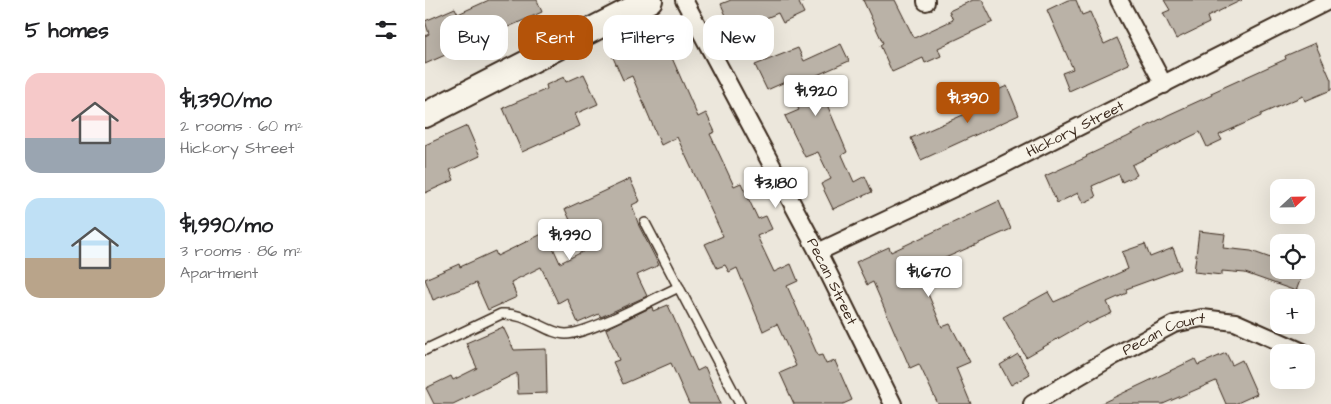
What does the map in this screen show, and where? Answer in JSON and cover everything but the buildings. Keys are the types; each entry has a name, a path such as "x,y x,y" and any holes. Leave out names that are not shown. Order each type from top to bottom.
{"street":[{"path":"425,115 650,0"},
{"name":"Pecan Street","path":"684,0 818,252 893,404"},
{"path":"1119,0 1164,85"},
{"name":"Hickory Street","path":"818,252 1003,165 1330,0"},
{"name":"Pecan Court","path":"1032,404 1112,357 1174,324 1201,318 1235,322 1283,344"}],"lane":[{"path":"645,223 740,404"},
{"path":"425,350 501,314 513,313 565,334 583,331 679,287"}]}
